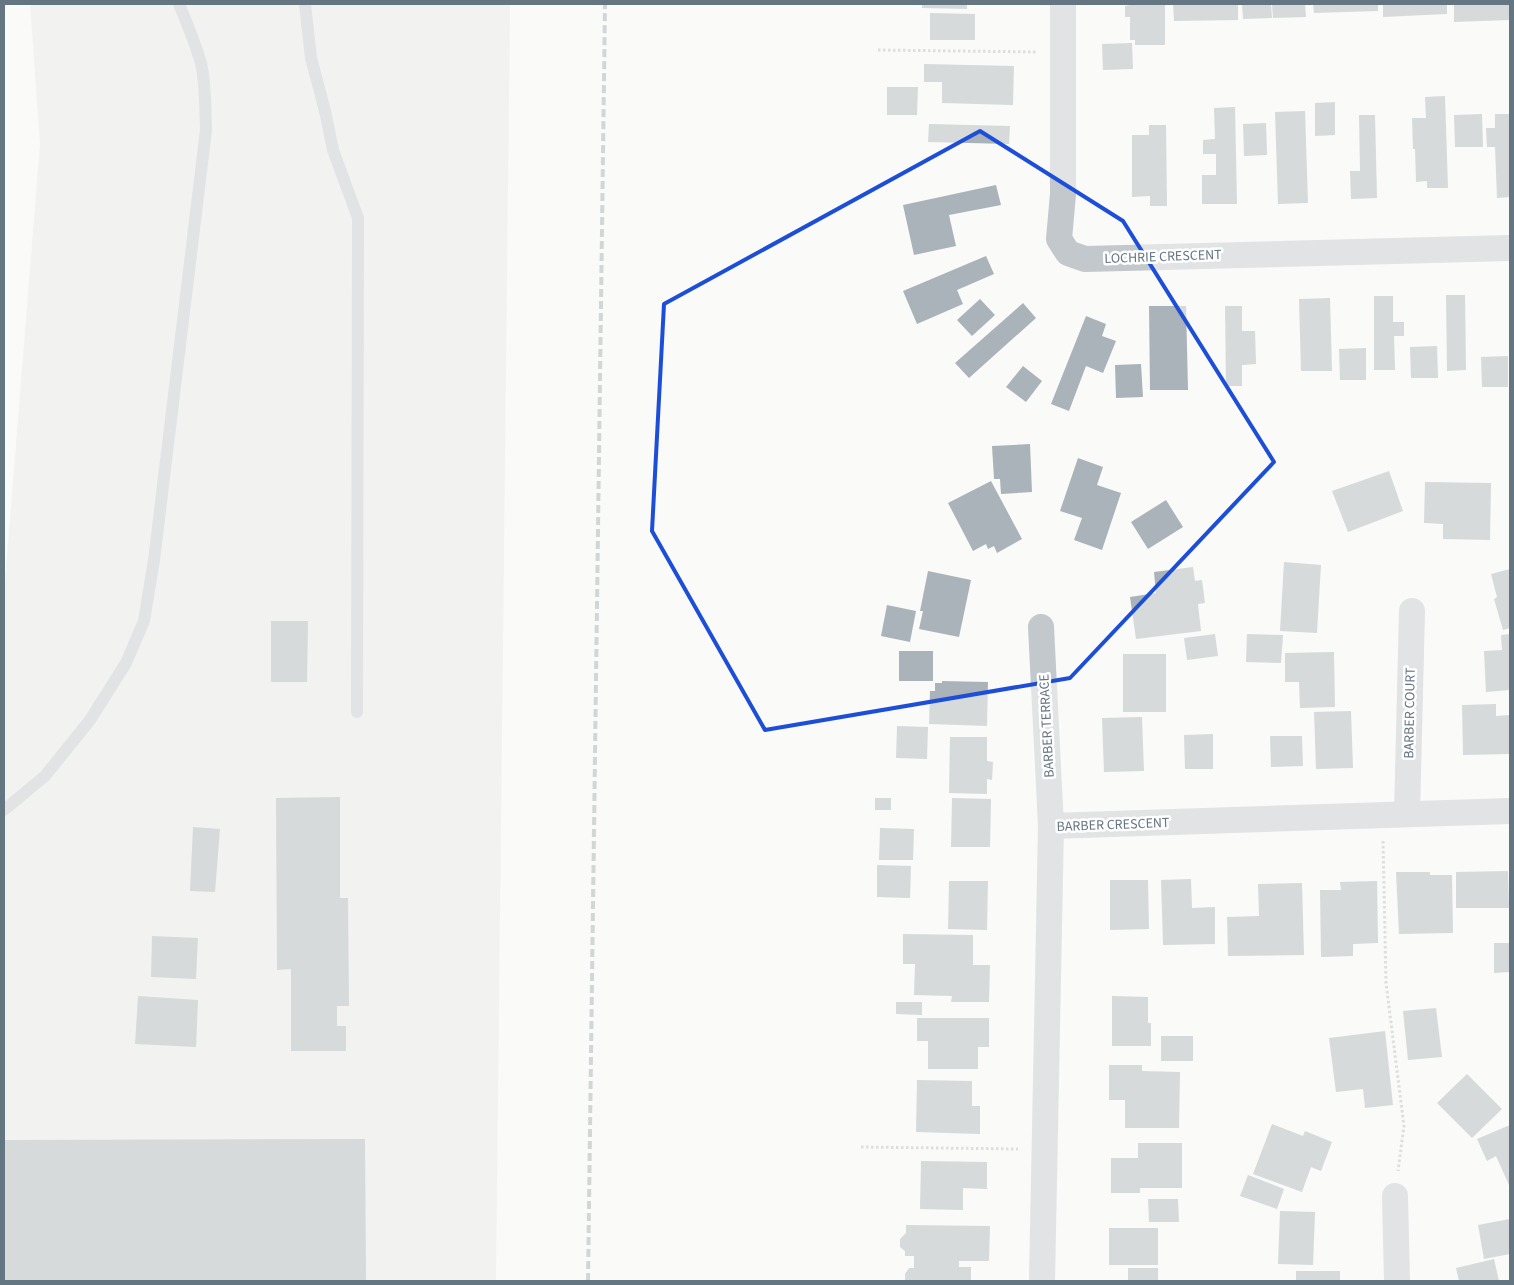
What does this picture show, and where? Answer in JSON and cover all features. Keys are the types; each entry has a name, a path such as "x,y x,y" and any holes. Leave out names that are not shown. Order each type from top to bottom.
{"street":[{"name":"LOCHRIE CRESCENT","path":"1063,4 1064,194 1059,238 1068,253 1085,259 1510,248"},
{"name":"BARBER COURT","path":"1407,814 1412,611"},
{"name":"BARBER TERRACE","path":"1041,627 1051,826"},
{"name":"BARBER CRESCENT","path":"1042,1281 1051,826 1510,811"},
{"path":"1396,1196 1397,1281"}],"lane":[{"path":"4,810 45,776 90,720 126,663 144,620 155,550 206,130 201,65 191,32 179,4"},
{"path":"305,4 310,58 325,111 333,150 358,218 357,712"}],"path":[{"path":"878,50 1039,52"},
{"path":"1380,816 1383,841 1386,983 1404,1126 1396,1196"},
{"path":"861,1147 1022,1149"}],"highlighted area":[{"path":"980,131 1123,221 1274,462 1070,678 765,730 652,531 664,304"}],"shaded area":[{"path":"30,4 510,4 496,1281 4,1281 4,594 40,144"}],"building":[{"path":"922,4 967,4 967,9 922,8"},
{"path":"1130,4 1165,4 1165,45 1135,45 1135,40 1130,40 1130,17 1125,17 1125,6"},
{"path":"1173,4 1238,4 1238,20 1174,21"},
{"path":"1242,4 1271,4 1272,18 1243,19"},
{"path":"1272,4 1305,4 1306,17 1273,18"},
{"path":"1313,4 1378,4 1378,11 1314,13"},
{"path":"1383,4 1447,4 1447,14 1383,17"},
{"path":"1454,4 1510,4 1510,20 1454,22"},
{"path":"930,13 975,14 975,40 930,40"},
{"path":"1132,43 1133,69 1103,70 1102,44"},
{"path":"924,64 1014,66 1013,105 942,103 942,82 924,82"},
{"path":"887,87 918,87 917,115 887,115"},
{"path":"1445,96 1448,188 1427,188 1427,181 1416,182 1412,118 1426,118 1425,97"},
{"path":"1335,102 1335,135 1315,136 1315,103"},
{"path":"1235,107 1237,204 1202,204 1202,175 1216,175 1216,154 1203,154 1203,140 1215,139 1214,108"},
{"path":"1305,111 1308,203 1278,204 1275,112"},
{"path":"1482,114 1483,147 1455,147 1454,115"},
{"path":"1495,114 1510,114 1510,197 1497,198 1495,147 1487,147 1486,128 1495,128"},
{"path":"1359,115 1375,115 1377,198 1351,199 1350,171 1360,171"},
{"path":"1266,123 1267,155 1244,156 1243,124"},
{"path":"929,124 1010,126 1009,144 928,142"},
{"path":"1149,125 1166,125 1167,206 1150,206 1150,196 1132,197 1132,135 1149,135"},
{"path":"996,185 1001,205 949,215 956,246 914,255 903,205"},
{"path":"986,256 994,274 957,290 963,304 917,324 903,291"},
{"path":"1446,295 1465,295 1466,370 1447,371"},
{"path":"1374,296 1393,296 1393,322 1404,322 1404,336 1394,336 1395,370 1374,370"},
{"path":"1330,298 1332,371 1301,371 1299,299"},
{"path":"980,299 995,315 972,336 957,320"},
{"path":"1023,303 1036,318 969,378 955,363"},
{"path":"1149,306 1186,306 1188,390 1150,390"},
{"path":"1225,306 1242,306 1242,331 1255,331 1256,364 1242,365 1242,386 1226,386"},
{"path":"1086,316 1106,324 1102,336 1116,341 1103,373 1086,366 1069,411 1051,404"},
{"path":"1437,346 1438,378 1411,378 1410,347"},
{"path":"1366,348 1366,380 1340,380 1339,349"},
{"path":"1508,356 1508,387 1482,387 1481,357"},
{"path":"1141,364 1143,397 1116,398 1115,365"},
{"path":"1023,366 1042,381 1026,402 1006,387"},
{"path":"1030,444 1032,492 1001,494 1000,479 994,479 992,446"},
{"path":"1078,458 1103,467 1097,485 1121,493 1102,550 1074,540 1082,518 1060,511"},
{"path":"1389,471 1403,511 1348,532 1332,491"},
{"path":"991,481 1022,539 997,553 994,546 988,549 986,544 973,551 948,503"},
{"path":"1425,482 1491,483 1490,540 1443,539 1443,524 1424,523"},
{"path":"1166,500 1183,527 1148,549 1131,522"},
{"path":"1284,562 1321,565 1317,633 1280,631"},
{"path":"1193,567 1195,581 1202,580 1205,603 1198,604 1201,631 1136,639 1130,597 1156,593 1154,572"},
{"path":"1510,569 1510,628 1503,630 1494,599 1497,597 1491,574"},
{"path":"928,571 971,580 959,637 919,629 923,611 920,611"},
{"path":"887,605 916,611 910,642 881,636"},
{"path":"271,621 308,621 307,682 271,682"},
{"path":"1215,634 1218,656 1187,660 1184,638"},
{"path":"1247,634 1283,635 1281,663 1246,662"},
{"path":"1510,634 1510,690 1486,692 1484,651 1502,650 1501,635"},
{"path":"899,651 933,651 933,681 899,681"},
{"path":"1334,652 1335,707 1300,708 1299,682 1285,682 1285,653"},
{"path":"1123,654 1166,654 1166,712 1123,712"},
{"path":"942,681 988,682 987,726 929,724 930,691 935,691 935,683 942,683"},
{"path":"1496,704 1496,716 1510,715 1510,754 1463,755 1462,705"},
{"path":"1351,711 1353,768 1316,769 1314,712"},
{"path":"1142,717 1144,771 1104,772 1102,718"},
{"path":"897,726 928,727 927,759 896,758"},
{"path":"1213,734 1213,769 1185,769 1184,735"},
{"path":"1270,736 1302,736 1303,766 1271,767"},
{"path":"950,737 987,737 987,761 993,762 992,780 987,779 987,794 949,793"},
{"path":"340,797 340,898 348,898 349,1006 337,1006 337,1026 346,1026 346,1051 291,1051 291,969 277,970 276,798"},
{"path":"875,798 891,798 891,810 875,810"},
{"path":"952,798 991,799 990,847 951,847"},
{"path":"193,827 220,829 215,892 190,891"},
{"path":"880,828 914,829 913,860 879,860"},
{"path":"877,865 911,866 910,898 877,897"},
{"path":"1508,871 1509,908 1456,908 1456,872"},
{"path":"1396,872 1430,872 1430,875 1452,875 1453,933 1399,934"},
{"path":"1191,879 1192,908 1215,907 1215,944 1163,945 1161,880"},
{"path":"1110,880 1148,880 1149,929 1110,930"},
{"path":"949,881 988,881 987,930 948,929"},
{"path":"1377,881 1378,943 1353,944 1353,956 1321,957 1320,890 1341,890 1340,882"},
{"path":"1302,883 1304,955 1228,956 1227,917 1259,916 1258,884"},
{"path":"903,934 973,935 973,965 990,965 989,1002 951,1002 952,996 914,995 915,964 903,964"},
{"path":"152,936 198,938 196,979 151,977"},
{"path":"1494,943 1510,943 1510,972 1494,973"},
{"path":"138,996 198,1000 196,1047 135,1044"},
{"path":"1112,996 1148,997 1148,1023 1151,1023 1151,1046 1112,1046"},
{"path":"896,1002 922,1002 922,1015 896,1014"},
{"path":"1436,1008 1442,1057 1408,1060 1403,1011"},
{"path":"917,1018 989,1018 989,1047 978,1047 978,1069 928,1069 928,1041 917,1041"},
{"path":"1385,1031 1393,1105 1365,1108 1363,1089 1336,1092 1329,1038"},
{"path":"1161,1036 1193,1036 1193,1061 1161,1061"},
{"path":"1109,1065 1142,1065 1142,1071 1180,1072 1179,1128 1125,1128 1125,1100 1109,1100"},
{"path":"1467,1074 1502,1109 1472,1138 1437,1103"},
{"path":"917,1080 972,1081 972,1106 980,1106 980,1134 916,1132"},
{"path":"1272,1124 1303,1136 1305,1131 1332,1142 1321,1171 1311,1167 1302,1192 1253,1174"},
{"path":"1510,1125 1509,1185 1496,1156 1487,1161 1477,1139"},
{"path":"365,1139 366,1281 4,1281 4,1140"},
{"path":"1138,1143 1182,1143 1182,1188 1140,1188 1140,1193 1111,1193 1111,1158 1138,1158"},
{"path":"921,1161 987,1162 987,1189 963,1188 963,1210 920,1209"},
{"path":"1248,1175 1284,1189 1277,1209 1240,1196"},
{"path":"1148,1199 1178,1199 1179,1222 1149,1222"},
{"path":"1280,1211 1315,1212 1313,1265 1278,1264"},
{"path":"1510,1219 1510,1254 1484,1259 1478,1225"},
{"path":"906,1225 990,1226 989,1261 959,1261 959,1267 971,1267 971,1281 905,1281 905,1274 909,1268 914,1268 914,1256 905,1256 905,1251 900,1247 900,1239 906,1233"},
{"path":"1109,1228 1158,1228 1158,1265 1109,1265"},
{"path":"1494,1259 1499,1281 1459,1281 1456,1268"},
{"path":"1128,1268 1158,1268 1158,1281 1128,1281"},
{"path":"1296,1271 1340,1271 1340,1281 1296,1281"}],"railway":[{"path":"588,1281 605,4"}]}
